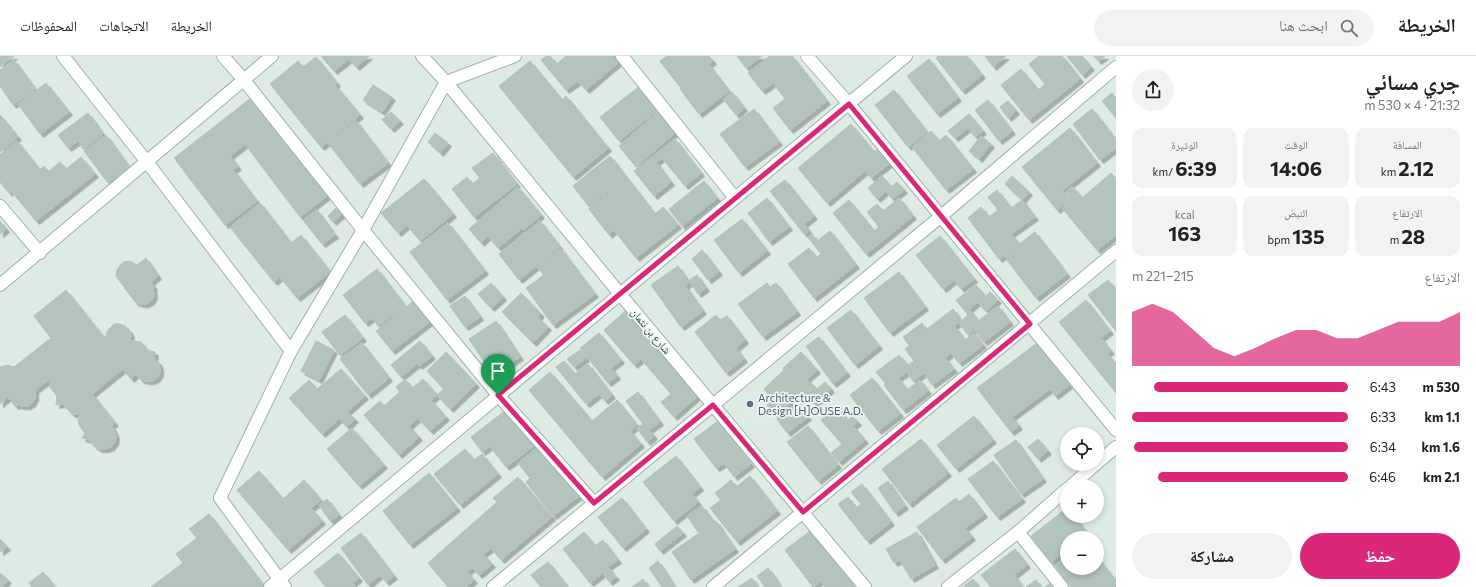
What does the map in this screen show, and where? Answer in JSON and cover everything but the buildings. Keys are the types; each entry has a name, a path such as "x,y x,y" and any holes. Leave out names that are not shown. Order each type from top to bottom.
{"street":[{"path":"63,56 147,162 291,351"},
{"path":"223,56 498,395 594,503"},
{"path":"0,285 40,253 243,79 272,56"},
{"name":"شارع بن نثمان","path":"422,56 446,82 864,587"},
{"path":"514,56 446,82 363,230 291,351 220,498 278,584 498,395 906,56"},
{"path":"622,56 735,198"},
{"path":"807,56 849,104 1116,430"},
{"path":"492,587 940,217 1116,67"},
{"path":"0,206 40,253"},
{"path":"713,587 1030,324 1116,250"},
{"path":"1104,458 1116,447"},
{"path":"1079,479 1089,471"},
{"path":"948,587 1018,532 1060,495"},
{"path":"1018,532 1062,587"}],"place":[{"name":"Architecture & Design [H]OUSE A.D.","path":"750,404"}],"route":[{"path":"849,104 940,217 1030,324 803,512 713,405 594,503 498,395 849,104"}]}
